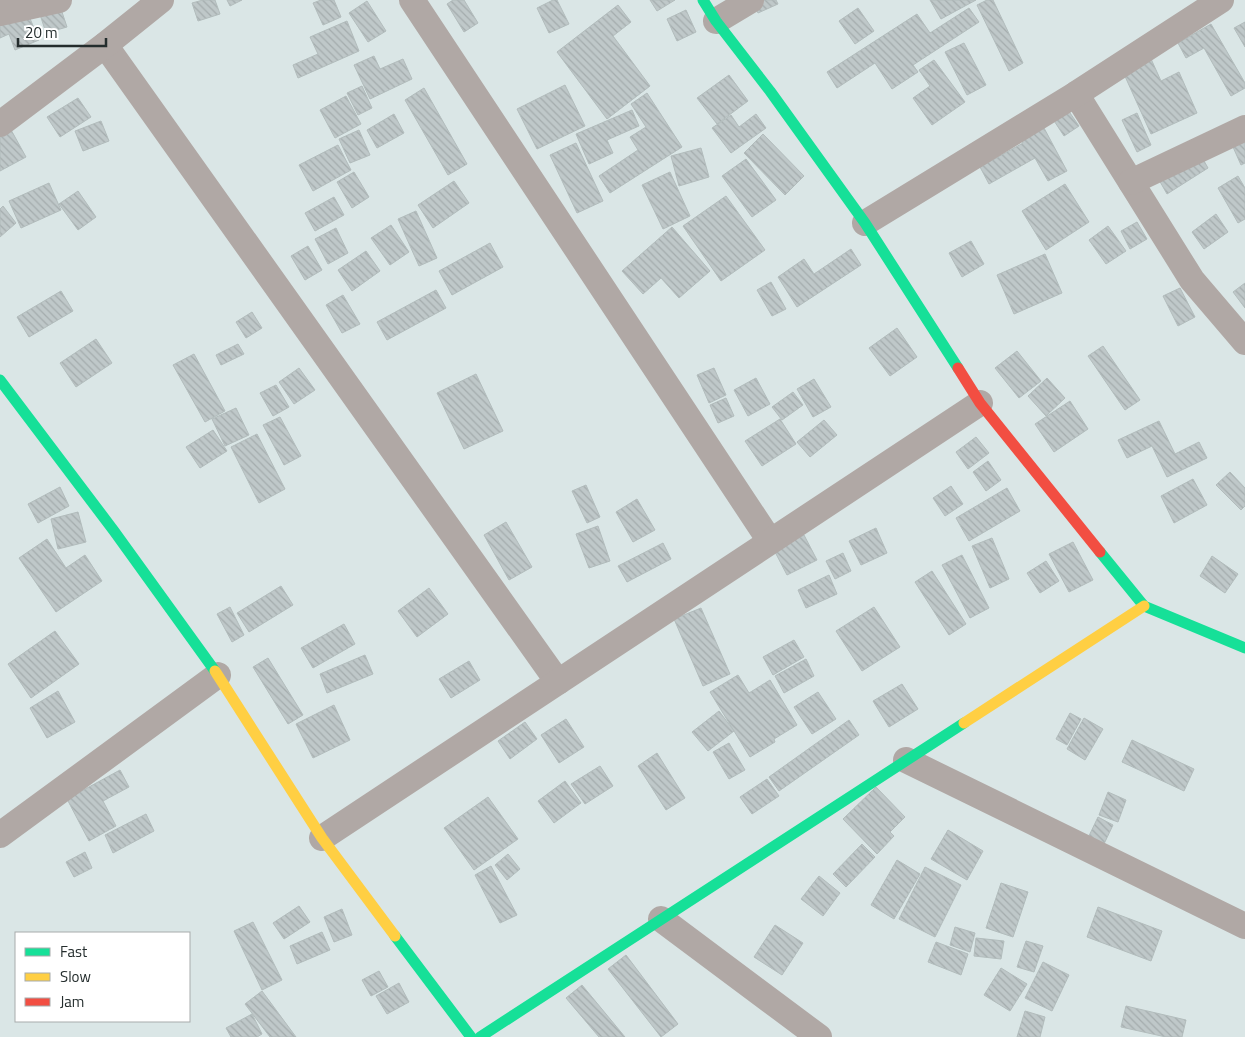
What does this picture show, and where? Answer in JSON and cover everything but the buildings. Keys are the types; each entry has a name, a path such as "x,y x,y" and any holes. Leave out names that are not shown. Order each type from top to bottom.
{"street":[{"path":"0,13 59,0"},
{"path":"3,120 105,45 161,0"},
{"path":"412,0 770,541"},
{"path":"751,0 710,10 865,224 980,403 1144,606 1245,648"},
{"path":"865,224 1076,94 1221,0"},
{"path":"105,45 558,682"},
{"path":"1076,94 1192,280 1245,342"},
{"path":"1131,182 1245,128"},
{"path":"0,380 114,531 218,676 322,838 471,1037"},
{"path":"322,838 980,403"},
{"path":"480,1037 1144,606"},
{"path":"0,835 218,676"},
{"path":"906,760 1245,926"},
{"path":"661,919 819,1037"}],"traffic: fast":[{"path":"703,0 716,21 770,91 865,223 958,368"},
{"path":"0,380 114,531 215,671"},
{"path":"1100,552 1144,606 1245,648"},
{"path":"480,1037 964,723"},
{"path":"395,936 471,1037"}],"traffic: slow":[{"path":"964,723 1144,606"},
{"path":"215,671 322,838 395,936"}],"traffic: jam":[{"path":"958,368 980,403 1100,552"}]}
